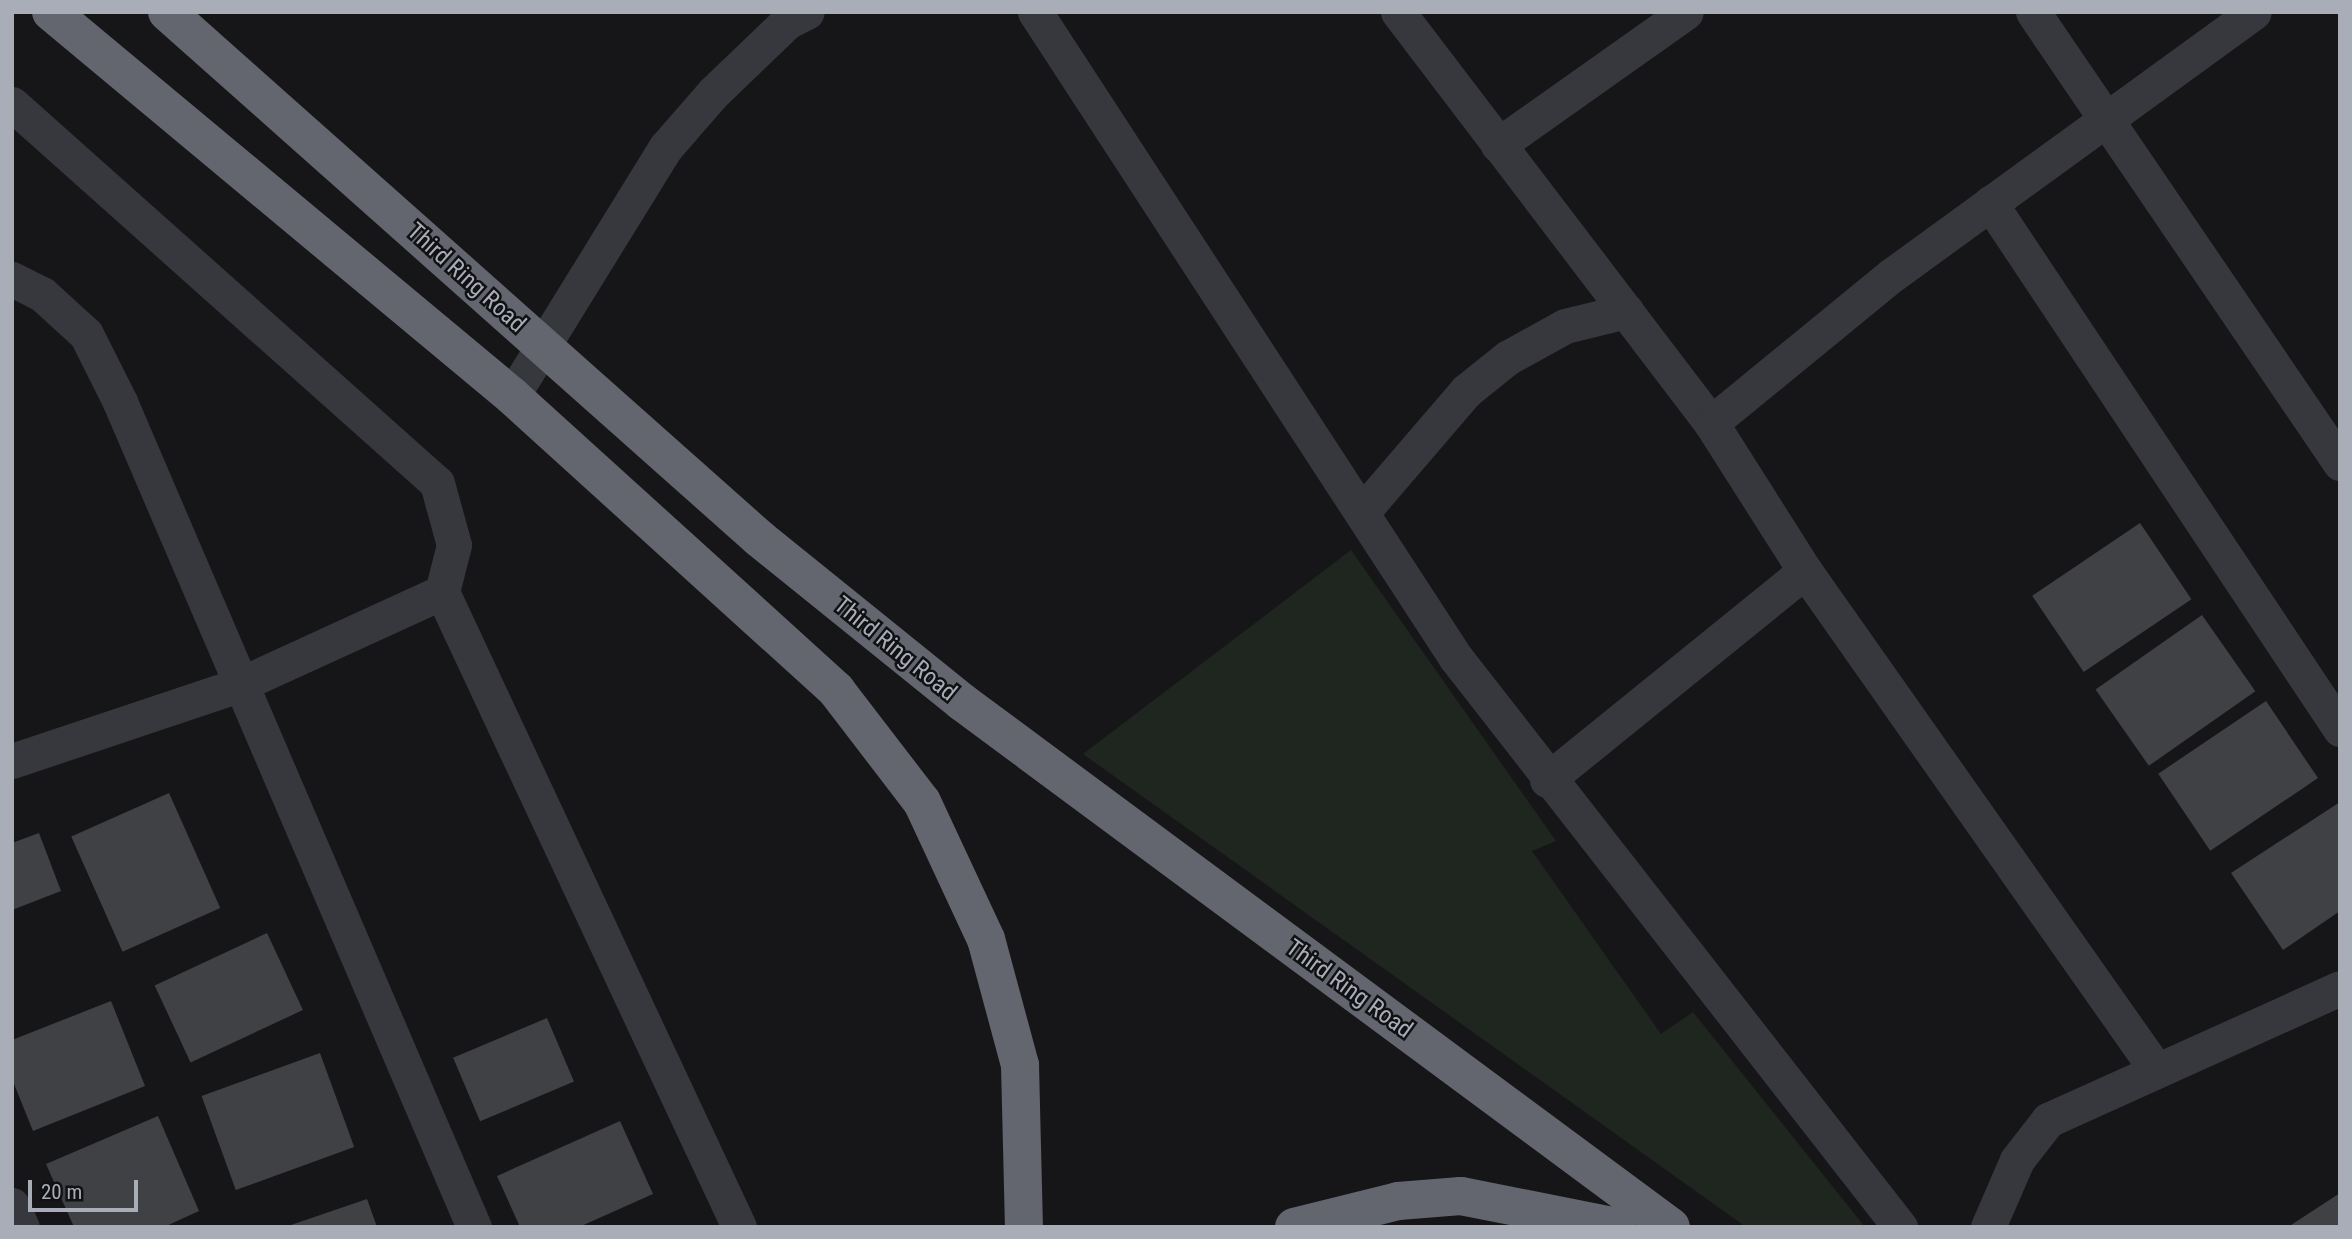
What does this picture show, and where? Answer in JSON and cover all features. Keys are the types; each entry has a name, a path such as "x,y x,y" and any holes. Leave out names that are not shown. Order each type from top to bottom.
{"highway":[{"path":"51,12 512,397 836,690 922,802 986,939 1020,1065 1024,1227"},
{"name":"Third Ring Road","path":"167,12 760,539 961,702 1671,1227"},
{"path":"1294,1227 1398,1201 1461,1196 1617,1227"}],"street":[{"path":"512,397 666,148 760,49 807,12"},
{"path":"1035,12 1364,510 1455,658 1547,780 1900,1227"},
{"path":"1398,12 1711,423 1805,571 2155,1068"},
{"path":"1498,145 1686,12"},
{"path":"2033,12 2340,463"},
{"path":"1711,423 1990,203 2253,12"},
{"path":"12,104 437,482 454,545 442,592 738,1227"},
{"path":"1990,203 2340,729"},
{"path":"12,279 42,294 86,334 474,1227"},
{"path":"1364,510 1466,391 1507,358 1564,326 1626,310"},
{"path":"1547,780 1805,571"},
{"path":"12,761 239,685 442,592"},
{"path":"1988,1227 2017,1160 2048,1120 2155,1068 2340,988"},
{"path":"12,1205 22,1227"}],"shaded area":[{"path":"1351,550 1556,841 1532,851 1661,1034 1693,1012 1865,1227 1746,1227 1083,754"}],"building":[{"path":"2140,523 2191,599 2084,672 2032,596"},
{"path":"2202,615 2255,691 2149,766 2096,690"},
{"path":"2266,701 2318,778 2210,851 2158,774"},
{"path":"169,793 220,908 122,952 71,837"},
{"path":"2340,802 2340,911 2283,950 2231,873"},
{"path":"39,833 61,891 12,910 12,843"},
{"path":"267,933 303,1010 191,1062 155,985"},
{"path":"111,1001 145,1086 33,1131 12,1079 12,1040"},
{"path":"547,1018 574,1082 480,1121 453,1058"},
{"path":"320,1053 354,1147 236,1190 202,1096"},
{"path":"158,1116 199,1211 164,1227 74,1227 46,1164"},
{"path":"620,1121 653,1194 579,1227 520,1227 497,1176"},
{"path":"2340,1193 2340,1227 2288,1227"},
{"path":"367,1199 377,1227 288,1227 288,1226"}]}
